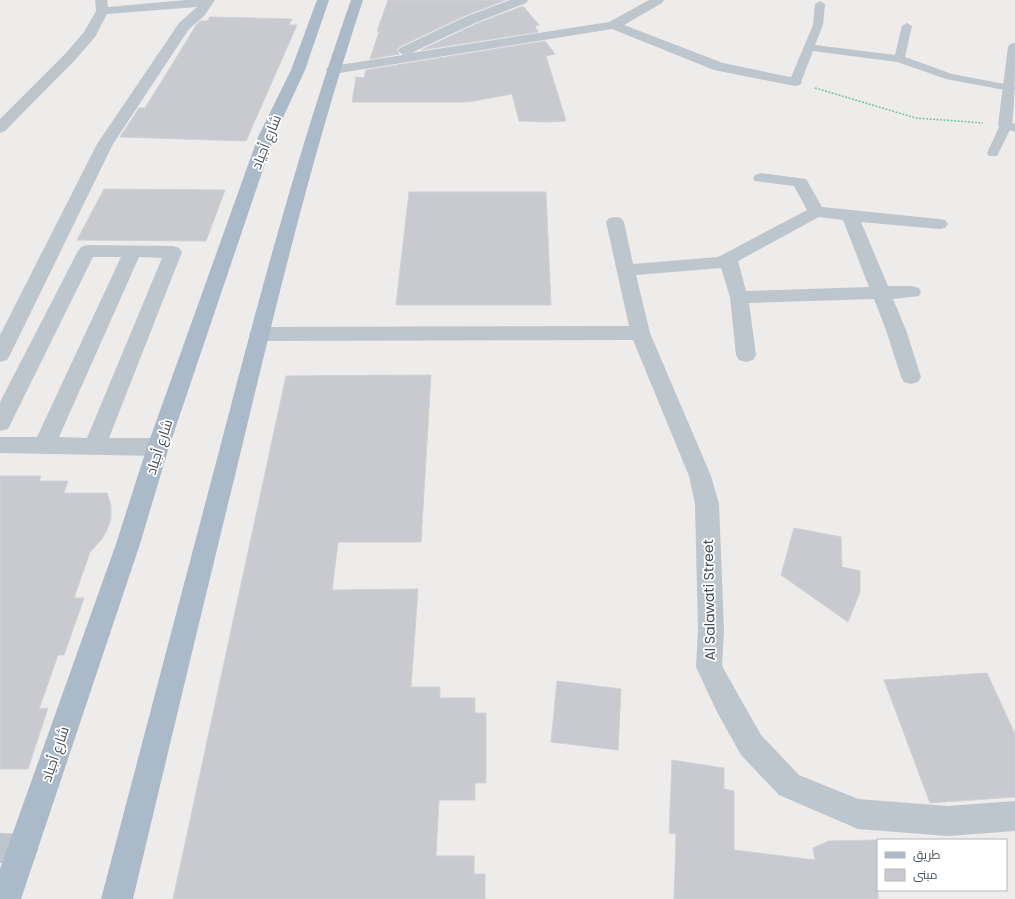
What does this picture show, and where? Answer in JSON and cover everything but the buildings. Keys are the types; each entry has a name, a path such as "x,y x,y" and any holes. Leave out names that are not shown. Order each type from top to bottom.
{"main road":[{"name":"شارع أجياد","path":"5,899 11,849 128,544 158,447 266,137 298,70 324,0"},
{"path":"117,899 259,334 296,196 333,70 357,0"}],"street":[{"path":"384,62 470,20 522,0"},
{"path":"333,70 613,25 658,0"},
{"path":"0,128 70,57 90,34 102,6 208,1"},
{"path":"0,355 105,144 184,26 199,13 208,1"},
{"path":"613,25 719,67 795,82"},
{"path":"1010,127 1010,88 1015,47"},
{"path":"761,178 800,182 816,212"},
{"path":"627,270 722,262 816,212 939,224"},
{"path":"850,215 896,330 911,377"},
{"name":"Al Salawati Street","path":"615,222 640,333 700,476 707,504 711,630 709,667 727,703 751,745 789,785 858,814 948,821 1015,816"},
{"path":"0,423 87,251 173,252 95,446"},
{"path":"44,446 132,252"},
{"path":"728,259 739,297 746,355"},
{"path":"739,297 912,292"},
{"path":"259,334 640,333"},
{"path":"0,445 158,447"}],"lane":[{"path":"795,82 818,25 820,4"},
{"path":"899,60 907,26"},
{"path":"809,47 899,60 950,77 1010,88"},
{"path":"993,153 1010,127"}],"path":[{"path":"795,82 916,118 1010,127"}]}
